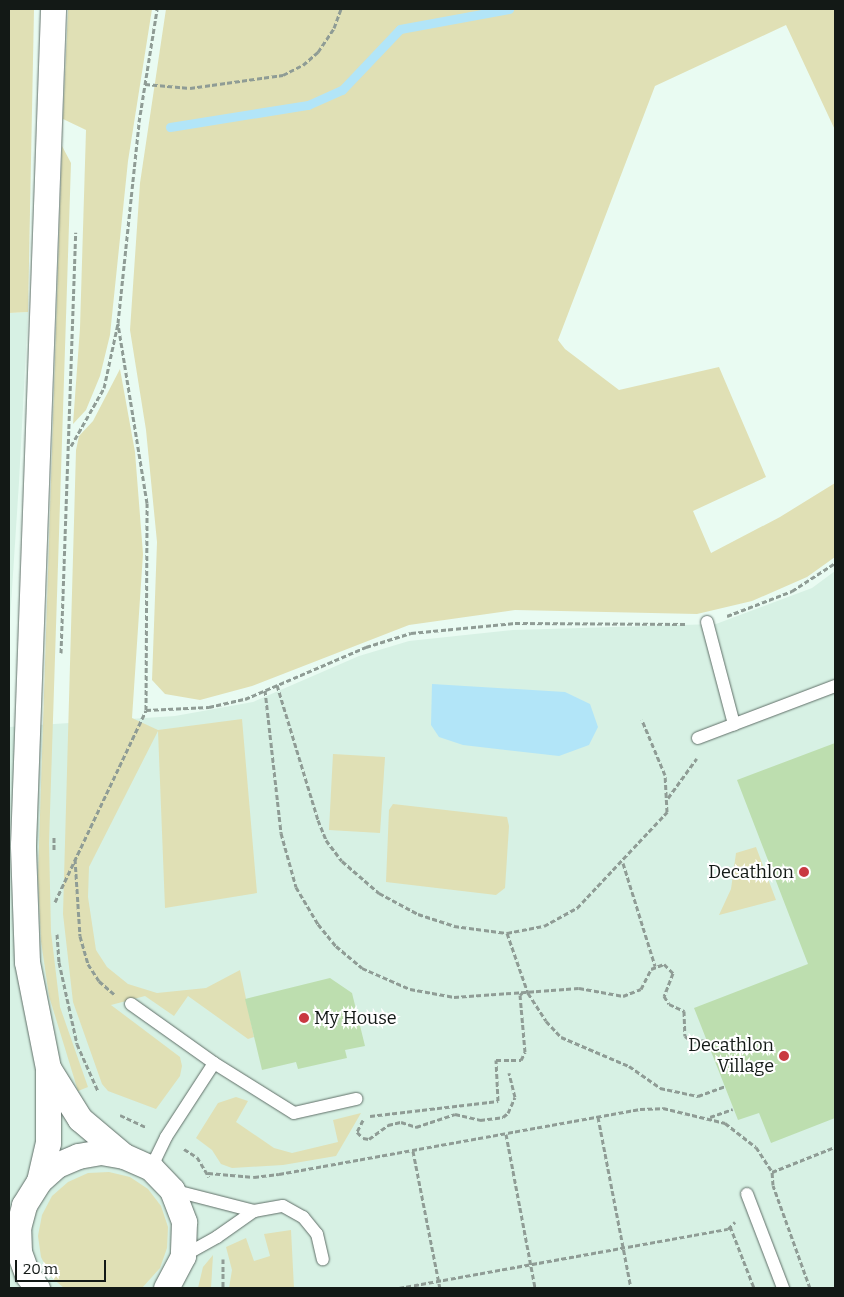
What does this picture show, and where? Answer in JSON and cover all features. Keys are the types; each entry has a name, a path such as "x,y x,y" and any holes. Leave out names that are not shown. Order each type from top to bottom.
{"street":[{"path":"39,1181 48,1143 48,1068 27,962 23,845 53,9"},
{"path":"48,1068 80,1119 124,1156"},
{"path":"27,1280 19,1252 16,1207 39,1181 57,1165 78,1156 101,1152 124,1156 151,1168 172,1190 184,1222 178,1276"}],"lane":[{"path":"707,622 734,724"},
{"path":"698,738 835,686"},
{"path":"131,1004 214,1063 294,1113 356,1099"},
{"path":"151,1168 166,1137 214,1063"},
{"path":"172,1190 254,1211 283,1206 303,1217 317,1234 323,1259"},
{"path":"749,1199 783,1288"},
{"path":"178,1276 218,1237 254,1211"}],"path":[{"path":"70,448 104,388 118,323 145,84 157,9"},
{"path":"145,84 190,88 284,75 303,65 318,52 334,28 341,9"},
{"path":"60,657 70,448 76,222"},
{"path":"54,902 146,710 147,503 118,323"},
{"path":"146,710 209,707 265,690 366,647 411,633 515,623 707,622 742,612 792,591 835,563"},
{"path":"277,685 318,820 326,840 342,861 378,893 418,914 454,926 507,933 526,931 561,919 577,908 623,863 663,818 668,798 665,775 642,720"},
{"path":"265,690 280,833 288,861 305,905 336,946 362,968 410,989 454,997 579,988 630,996 641,990 654,966 623,863"},
{"path":"668,798 703,750 698,738"},
{"path":"54,831 54,859"},
{"path":"75,859 80,936 88,964 99,981 131,1004"},
{"path":"54,885 55,912"},
{"path":"56,932 59,962 77,1044 100,1094"},
{"path":"507,933 528,992 546,1021 561,1037 629,1066 660,1088 698,1096 724,1086"},
{"path":"654,966 664,964 673,973 664,996 670,1004 684,1011 685,1036 693,1042 706,1040"},
{"path":"509,1073 515,1097 508,1113 503,1117 480,1120 455,1114 422,1127 401,1122 388,1124 369,1138 363,1138 358,1132 367,1116 498,1101 496,1060 504,1058 516,1061 524,1058 526,1052 520,995 522,993"},
{"path":"115,1113 166,1137 197,1157 208,1173 254,1177 413,1151 598,1117 663,1108 709,1118 744,1135 772,1172 773,1185 810,1288"},
{"path":"709,1118 734,1109"},
{"path":"598,1117 631,1288"},
{"path":"506,1134 535,1288"},
{"path":"772,1172 835,1147"},
{"path":"413,1151 440,1288"},
{"path":"399,1288 623,1248 730,1226 749,1199 773,1185"},
{"path":"730,1226 754,1288"}],"shaded area":[{"path":"28,312 19,482 9,636 9,313"},
{"path":"835,571 835,1288 9,1288 9,727 175,716 253,702 359,656 409,641 513,630 716,624 812,588"}],"green space":[{"path":"9,9 34,9 28,312 9,313"},
{"path":"68,9 152,9 128,161 110,335 100,376 86,410 73,424 80,328 86,130 63,119"},
{"path":"166,9 835,9 835,130 786,25 655,86 558,340 565,349 619,390 719,367 766,477 693,511 711,553 780,517 835,483 835,557 807,577 752,601 697,614 515,610 409,625 252,686 200,700 165,694 152,680 157,542 146,430 130,330 140,183"},
{"path":"62,146 71,163 49,843 51,932 60,1007 88,1087 78,1091 49,996 41,941 38,876"},
{"path":"120,369 135,452 143,554 132,718 158,730 242,719 257,893 165,908 158,731 89,867 88,897 96,950 107,967 128,984 157,993 206,988 240,970 254,1037 248,1039 188,996 174,1016 145,996 111,1005 180,1057 182,1066 180,1076 156,1109 108,1091 102,1084 73,1002 63,914 76,450 79,436 93,421"},
{"path":"333,754 385,757 380,833 329,830"},
{"path":"393,804 507,817 509,826 505,888 496,895 386,882 389,810"},
{"path":"756,847 776,900 719,915 731,889 736,853"},
{"path":"236,1097 248,1101 236,1122 274,1148 292,1153 338,1142 333,1120 361,1113 336,1156 283,1165 232,1168 221,1164 212,1150 196,1138 218,1103"},
{"path":"109,1172 130,1177 148,1189 161,1206 168,1227 167,1248 160,1268 142,1288 64,1288 51,1277 41,1257 38,1236 42,1215 52,1196 68,1182 88,1173"},
{"path":"291,1230 294,1288 229,1288 232,1270 226,1247 246,1238 254,1261 270,1256 264,1234"},
{"path":"213,1255 211,1288 198,1288 203,1267"}],"water":[{"path":"432,684 565,692 590,704 598,727 589,745 559,756 463,745 439,737 431,725"}],"building":[{"name":"Decathlon","path":"835,743 835,1118 771,1143 759,1113 738,1120 694,1008 808,964 737,780"},
{"name":"My House","path":"330,978 352,993 365,1046 345,1050 347,1058 298,1069 296,1062 262,1070 245,999"}],"waterway":[{"path":"170,127 308,105 342,90 400,29 509,9"}],"place":[{"name":"Decathlon","path":"804,872"},
{"name":"My House","path":"304,1018"},
{"name":"Decathlon Village","path":"784,1056"}]}
